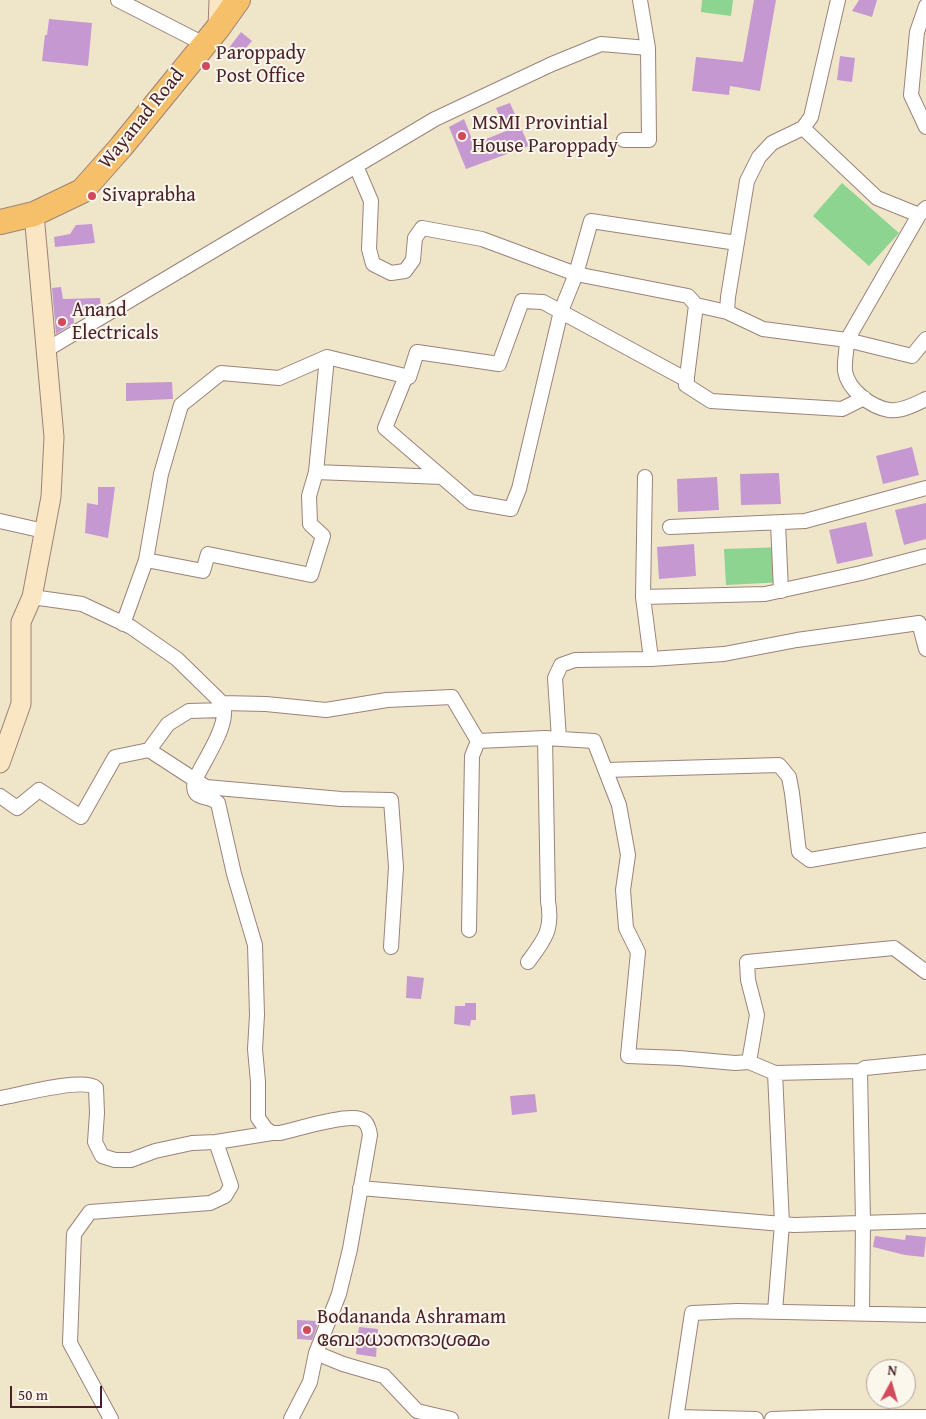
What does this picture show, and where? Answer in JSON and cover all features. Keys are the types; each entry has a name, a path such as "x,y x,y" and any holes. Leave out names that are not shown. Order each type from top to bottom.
{"highway":[{"name":"Wayanad Road","path":"0,222 34,214 82,191 121,147 238,0"}],"main road":[{"path":"211,36 219,0"},
{"path":"0,763 21,704 21,622 32,597 51,497 54,436 34,214"}],"street":[{"path":"118,0 211,36"},
{"path":"624,140 650,140 648,48 640,0"},
{"path":"727,312 747,181 759,157 772,143 803,128 811,117 838,0"},
{"path":"926,6 917,32 911,95 926,127"},
{"path":"46,350 435,120 552,64 601,44 648,48"},
{"path":"803,128 878,198 922,212 847,340 845,372 852,387 867,402 890,410 910,406 926,399"},
{"path":"356,166 371,201 369,249 373,264 391,273 405,271 412,260 415,238 422,228 482,239 576,274 688,296 696,305 727,312 763,330 847,340 912,356 926,339"},
{"path":"406,376 385,428 471,502 511,509 519,489 561,312 576,274 592,221 737,243"},
{"path":"123,624 146,560 161,474 181,405 221,373 279,378 328,357 409,377 417,352 499,364 522,301 544,302 687,380"},
{"path":"696,305 686,385 711,401 842,409 864,398"},
{"path":"146,560 204,571 208,554 311,575 323,536 310,524 308,496 316,472 328,357"},
{"path":"316,472 442,477"},
{"path":"645,476 643,597 651,659"},
{"path":"670,527 805,521 926,488"},
{"path":"0,521 44,530"},
{"path":"778,523 781,591"},
{"path":"643,597 765,594 926,556"},
{"path":"32,597 82,604 123,624 177,659 223,706 224,716 215,742 193,787 196,794 200,797 216,800 218,803 234,874 255,945 257,1016 255,1049 258,1082 258,1118 266,1129 272,1133"},
{"path":"528,962 544,941 551,918 548,901 552,738 555,678 561,665 575,660 651,659 724,654 797,640 919,623 923,627 926,649"},
{"path":"0,796 17,808 39,790 81,817 116,757 149,750 168,724 189,711 223,706 266,704 326,710 386,700 452,696 478,741"},
{"path":"478,741 552,738 594,742 619,805 628,855 623,890 626,928 638,952 628,1056 735,1063 749,1062 775,1073 860,1071 865,1068 926,1062"},
{"path":"468,930 472,756 478,741"},
{"path":"149,750 206,788 341,799 391,800 396,867 391,947"},
{"path":"606,770 779,765 789,777 799,852 810,860 926,840"},
{"path":"749,1062 756,1015 748,980 747,962 894,948 926,972"},
{"path":"860,1071 863,1222 862,1314"},
{"path":"775,1073 782,1224 775,1312"},
{"path":"0,1098 68,1085 92,1085 96,1088 97,1099 95,1142 102,1156 115,1160 131,1160 155,1152 192,1144 280,1133 347,1118 361,1119 366,1123 370,1134 369,1150 360,1188 350,1249 339,1294 316,1353 310,1382 291,1419"},
{"path":"110,1419 70,1343 74,1234 90,1212 210,1203 225,1196 230,1186 216,1142"},
{"path":"360,1188 794,1225 926,1221"},
{"path":"756,1419 676,1418 692,1313 737,1310 926,1315"},
{"path":"316,1353 343,1364 384,1376 417,1411 451,1419"},
{"path":"772,1419 926,1417"}],"green space":[{"path":"702,0 733,0 731,16 701,12"},
{"path":"842,183 899,233 869,266 813,216"},
{"path":"783,547 785,582 726,585 724,549"}],"building":[{"path":"754,0 776,0 760,91 730,86 729,95 692,91 696,57 743,62"},
{"path":"859,0 877,0 872,17 852,11"},
{"path":"49,19 92,23 88,66 42,61"},
{"path":"241,32 252,41 238,57 228,49"},
{"path":"840,56 855,58 852,82 837,80"},
{"name":"MSMI Provintial House Paroppady","path":"510,103 529,146 466,169 449,127 464,119 474,144 506,131 496,108"},
{"path":"92,224 95,243 55,247 54,237 70,234 76,225"},
{"path":"61,287 63,299 100,298 101,307 94,311 73,312 74,323 56,334 52,288"},
{"path":"172,382 173,399 126,401 126,383"},
{"path":"912,447 919,475 883,484 876,456"},
{"path":"779,473 781,504 741,505 740,474"},
{"path":"717,477 719,510 678,512 677,479"},
{"path":"98,487 115,487 108,538 85,533 87,503 98,505"},
{"path":"926,503 926,539 904,545 895,510"},
{"path":"866,522 873,556 837,564 829,530"},
{"path":"694,544 696,576 659,579 657,547"},
{"path":"407,976 424,978 421,999 406,998"},
{"path":"465,1003 476,1003 476,1020 471,1020 470,1026 454,1024 455,1006 465,1006"},
{"path":"535,1094 537,1112 512,1115 510,1096"},
{"path":"906,1235 926,1237 924,1257 905,1255 873,1247 875,1236 905,1240"},
{"name":"Bodananda Ashramam ബോധാനന്ദാശ്രമം","path":"297,1320 317,1321 317,1327 312,1340 297,1339"},
{"path":"359,1327 378,1329 376,1357 356,1354"}],"place":[{"name":"Paroppady Post Office","path":"206,66"},
{"name":"MSMI Provintial House Paroppady","path":"462,136"},
{"name":"Sivaprabha","path":"92,196"},
{"name":"Anand Electricals","path":"62,322"},
{"name":"Bodananda Ashramam ബോധാനന്ദാശ്രമം","path":"307,1330"}]}
